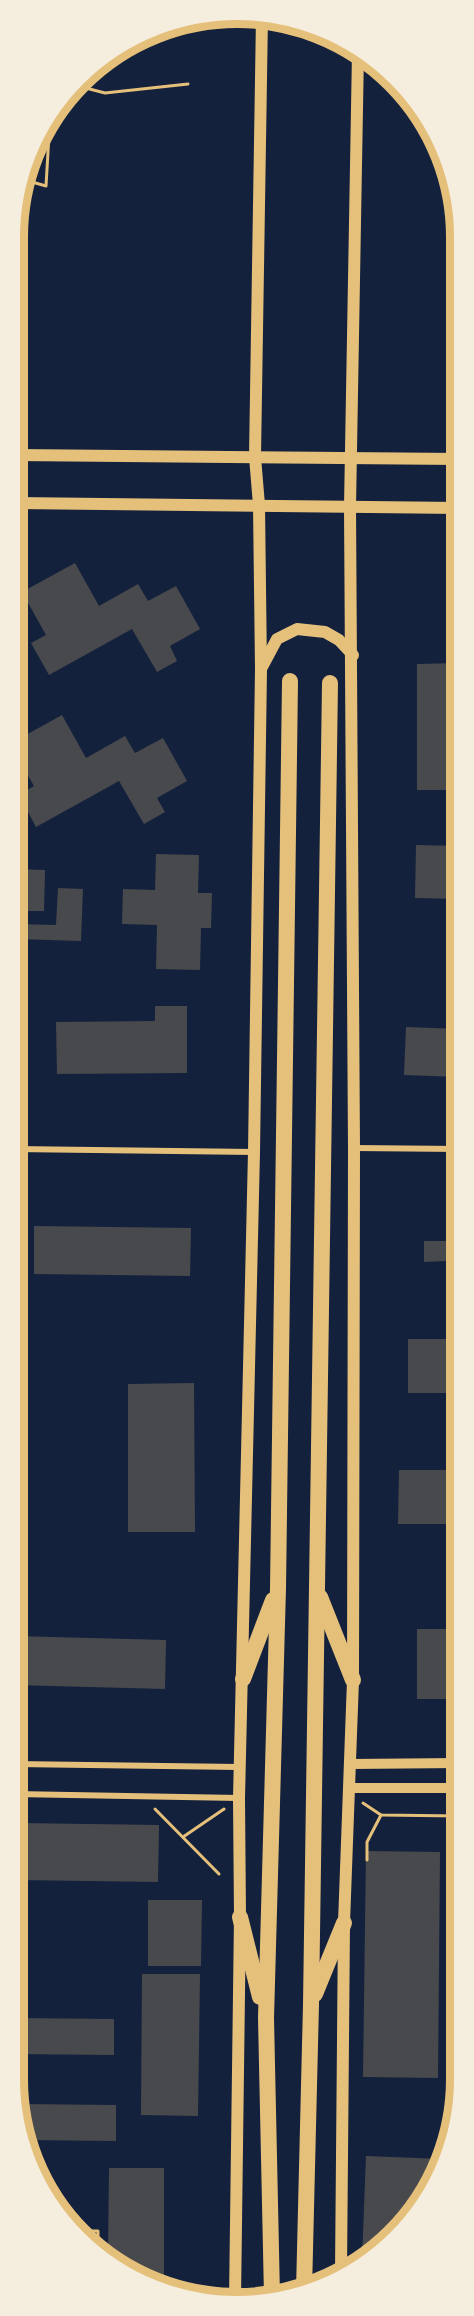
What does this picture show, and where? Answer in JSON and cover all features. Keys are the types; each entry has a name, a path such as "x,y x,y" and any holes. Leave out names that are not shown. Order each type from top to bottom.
{"highway":[{"path":"272,2289 266,2019 278,1588 291,681"},
{"path":"304,2281 311,2004 330,683"},
{"path":"317,1587 353,1680"},
{"path":"243,1679 278,1588"},
{"path":"240,1917 266,2019"},
{"path":"311,2004 344,1923"}],"main road":[{"path":"235,2292 240,1917 239,1798 254,1152 261,669 259,506 255,457 262,26"},
{"path":"341,2265 344,1923 353,1680 353,655 350,507 358,62"},
{"path":"24,455 450,459"},
{"path":"24,503 450,508"},
{"path":"261,669 277,639 297,629 325,632 339,640 353,655"}],"street":[{"path":"354,1148 450,1149"},
{"path":"24,1149 254,1152"},
{"path":"351,1764 450,1763"},
{"path":"24,1764 240,1767"},
{"path":"350,1788 450,1788"},
{"path":"24,1794 239,1798"}],"path":[{"path":"85,88 105,93 188,84"},
{"path":"31,182 46,186 49,138"},
{"path":"155,1809 219,1874"},
{"path":"366,1860 367,1842 381,1815 450,1816"},
{"path":"87,2231 98,2231 98,2240"}],"building":[{"path":"75,563 99,606 138,584 148,601 176,586 200,629 170,646 177,661 157,672 132,629 49,675 31,643 46,635 24,596 24,591"},
{"path":"448,596 450,596 450,620 448,620"},
{"path":"450,663 450,790 417,790 417,664"},
{"path":"62,715 86,758 125,736 135,753 163,738 187,781 157,798 165,812 144,824 119,781 36,827 24,804 24,792 34,786 24,769 24,736"},
{"path":"416,845 450,846 450,899 415,898"},
{"path":"156,854 199,855 198,893 212,893 211,928 201,928 200,970 156,969 157,925 122,924 123,889 155,890"},
{"path":"24,869 45,870 44,911 24,911"},
{"path":"58,888 83,889 81,941 24,939 24,924 56,925"},
{"path":"155,1006 187,1006 187,1073 57,1074 56,1022 155,1021"},
{"path":"406,1027 450,1029 450,1077 404,1075"},
{"path":"448,1212 450,1212 450,1292 446,1292 446,1261 424,1262 424,1241 448,1241"},
{"path":"34,1226 191,1228 190,1276 34,1274"},
{"path":"408,1339 450,1339 450,1393 408,1393"},
{"path":"194,1383 195,1532 128,1532 128,1384"},
{"path":"399,1470 447,1470 447,1492 450,1492 450,1540 449,1524 398,1524"},
{"path":"417,1629 450,1629 450,1699 417,1699"},
{"path":"24,1636 166,1640 165,1689 24,1685"},
{"path":"24,1823 159,1825 158,1882 24,1880"},
{"path":"366,1851 440,1852 438,2078 363,2077"},
{"path":"148,1900 202,1900 201,1966 148,1966"},
{"path":"142,1974 200,1974 198,2116 141,2115"},
{"path":"24,2018 114,2019 114,2055 24,2054"},
{"path":"26,2104 116,2105 116,2141 33,2140"},
{"path":"366,2156 435,2159 406,2209 388,2230 362,2251"},
{"path":"109,2168 164,2168 164,2279 130,2263 108,2249"}]}
